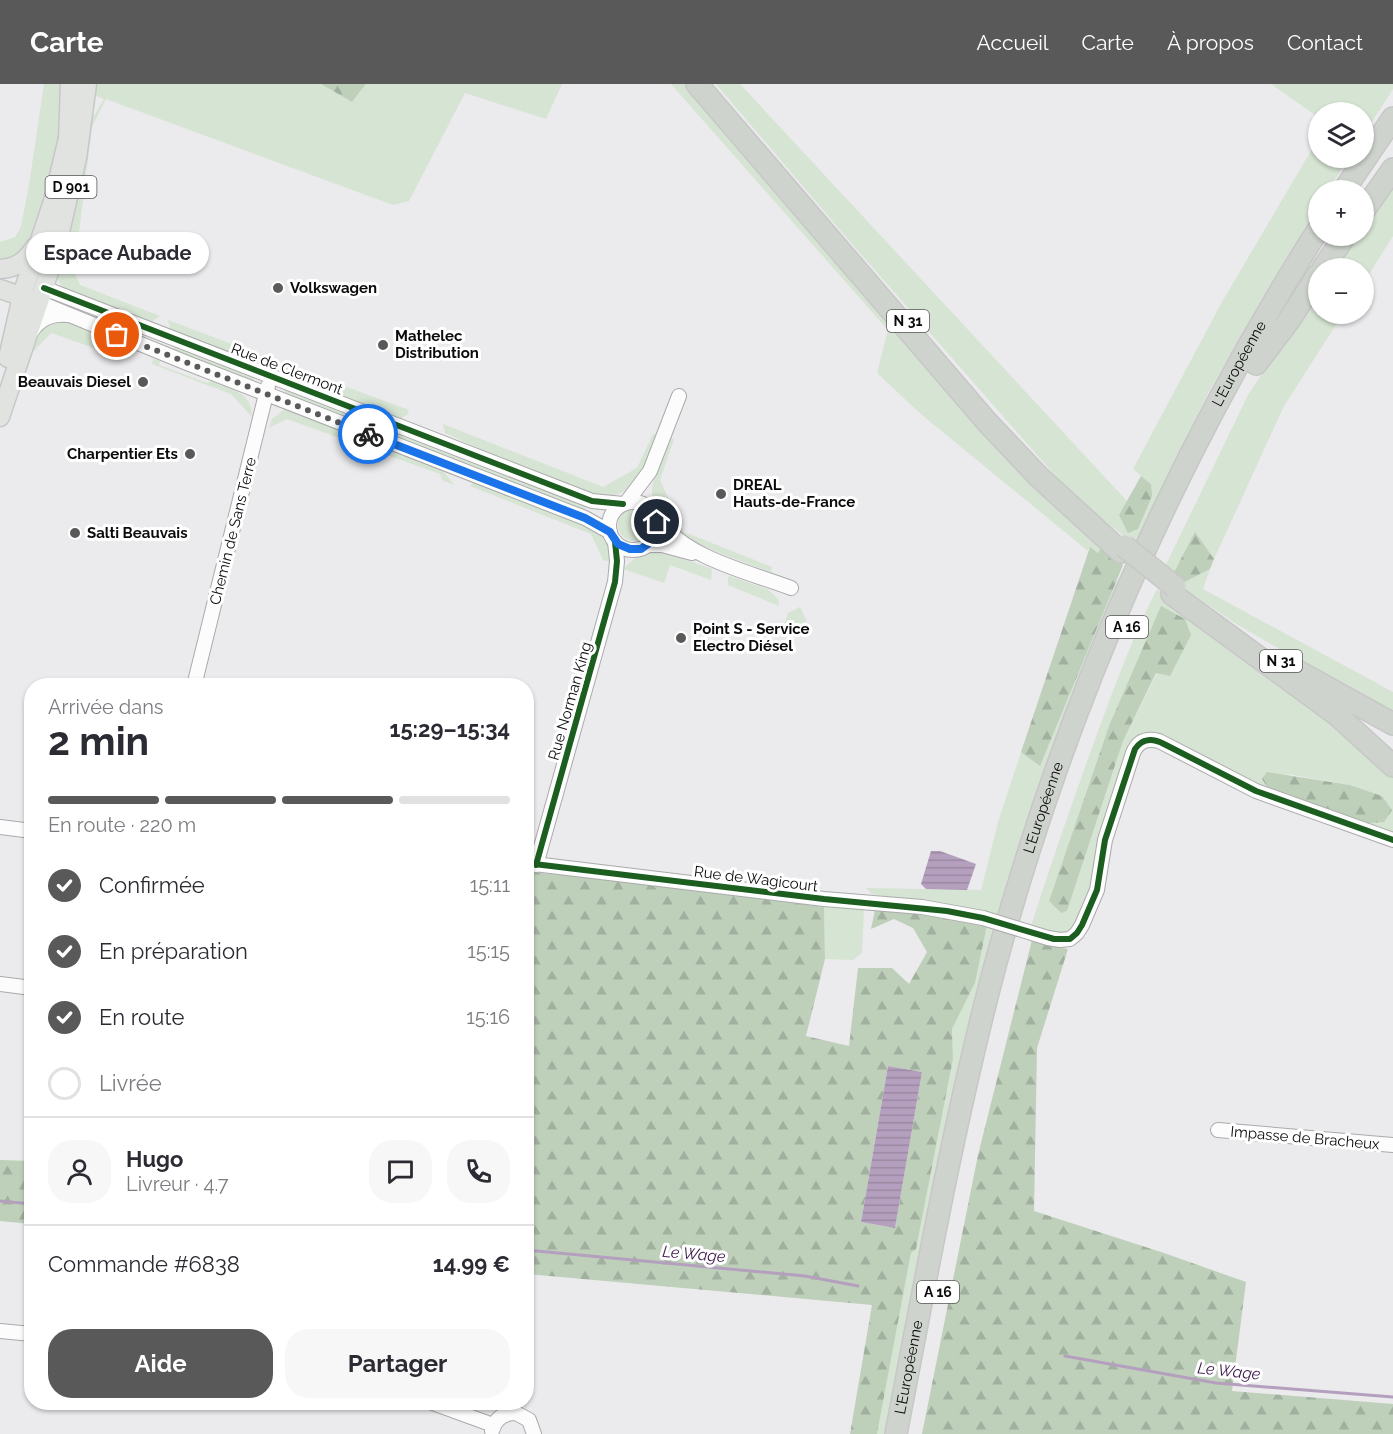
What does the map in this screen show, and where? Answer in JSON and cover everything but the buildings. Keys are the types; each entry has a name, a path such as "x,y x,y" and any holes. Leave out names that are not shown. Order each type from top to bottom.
{"highway":[{"name":"N 31","path":"697,84 987,422 1039,477 1174,591 1249,649 1393,734"},
{"name":"N 31","path":"707,84 993,418 1123,549"},
{"path":"1374,130 1393,101"},
{"path":"1351,180 1393,118"},
{"path":"1368,180 1393,143"},
{"path":"1374,196 1393,169"},
{"name":"L'Européenne","path":"896,1434 941,1201 974,1047 1015,896 1065,746 1122,601 1180,476 1254,338 1312,246"},
{"name":"L'Européenne","path":"910,1434 983,1075 1011,963 1043,853 1093,712 1130,620 1191,487 1256,364 1314,246"},
{"path":"1256,364 1308,291"},
{"name":"N 31","path":"1174,591 1284,663 1393,724"},
{"path":"1249,649 1344,721 1393,766"}],"main road":[{"path":"68,141 70,84"},
{"name":"D 901","path":"33,292 40,240 68,141 76,84"},
{"name":"D 901","path":"33,292 55,254 75,168 87,84"},
{"path":"0,269 10,268 22,262 40,240"},
{"name":"Rue de Clermont","path":"0,269 33,292"},
{"name":"Rue de Clermont","path":"0,289 33,292"},
{"path":"0,417 24,344 33,292"},
{"path":"0,386 33,292"}],"street":[{"name":"Rue de Clermont","path":"33,292 75,318 149,349 585,518 613,537"},
{"name":"Rue de Clermont","path":"33,292 159,332 592,501 624,503"},
{"path":"24,344 36,325 43,319 58,315 75,318"},
{"path":"149,349 159,332"},
{"name":"Chemin de Sans Terre","path":"196,678 271,376"},
{"path":"642,547 657,532 648,497 650,471 679,396"},
{"path":"650,471 611,516 613,537 627,549 665,546 711,558 791,588"},
{"path":"624,503 639,502 681,541 711,558"},
{"name":"Rue Norman King","path":"613,537 617,561 615,582"},
{"name":"Rue Norman King","path":"534,854 615,582 626,561 642,547"},
{"name":"Rue de Wagicourt","path":"534,864 813,898 922,907 982,918 1048,938 1070,939 1082,925 1097,890 1105,840 1133,753 1143,741 1159,741 1256,791 1393,840"},
{"path":"0,826 24,830"},
{"path":"0,984 24,987"},
{"name":"Impasse de Bracheux","path":"1218,1130 1393,1145"},
{"path":"0,1331 24,1333"},
{"path":"448,1410 492,1430 501,1416 510,1413 519,1414 529,1420 534,1434"}],"green space":[{"path":"44,84 67,84 62,141 40,220 22,257 0,260 0,242 15,237 21,227"},
{"path":"96,84 321,84 352,102 366,84 562,84 546,119 465,93 409,201 393,205 106,99 92,127 74,272 80,285 160,316 150,323 67,289 61,285 57,276 56,267 89,124 104,99 94,95"},
{"path":"321,84 366,84 352,102"},
{"path":"671,84 685,84 891,321 1102,546 1098,553 1089,548 1088,551 922,415 877,373 888,330"},
{"path":"716,84 740,84 1127,501 1119,516 1151,484 1133,469 1222,302 1308,156 1308,168 1342,168 1335,180 1308,180 1308,223 1208,393 1136,545 1092,512 1059,480 852,244"},
{"path":"1271,84 1393,84 1393,89 1374,118 1374,102 1308,102 1308,110"},
{"path":"1393,182 1393,236 1374,266 1374,258 1340,258 1349,246 1374,246 1374,210"},
{"path":"1308,305 1308,324 1337,324 1284,406 1214,559 1195,533 1171,578 1163,571 1248,395"},
{"path":"65,319 126,348 127,357 119,361 120,357 51,333 33,352 20,391 18,390 33,340 44,323"},
{"path":"168,320 271,359 267,366 263,367 171,332"},
{"path":"175,344 255,376 251,385 172,353"},
{"path":"153,359 160,361 159,365 207,383 211,381 233,389 248,402 252,417 231,394 152,364"},
{"path":"282,363 409,410 407,415 398,420 284,375 281,372"},
{"path":"286,387 587,502 584,513 282,397"},
{"path":"285,409 440,467 454,485 442,480 440,474 287,419 269,428 272,419"},
{"path":"443,424 603,487 637,468 653,434 658,436 639,480 629,490 607,498 597,498 542,477 445,433"},
{"path":"671,438 674,439 660,480 684,532 772,567 771,572 698,543 664,520 655,506 652,490 657,470"},
{"path":"1141,476 1151,484 1152,496 1138,529 1128,533 1119,515"},
{"path":"475,481 584,523 609,538 614,552 614,563 603,560 591,534 470,486"},
{"path":"634,509 646,513 650,525 646,537 634,541 622,537 618,525 622,513"},
{"path":"1195,532 1214,559 1210,569 1179,585 1171,578"},
{"path":"1102,546 1123,565 1040,766 1021,752 1090,547 1098,553"},
{"path":"657,549 712,569 711,580 670,565 664,583 623,569 641,553"},
{"path":"1210,569 1203,589 1393,692 1393,715 1238,625 1179,585"},
{"path":"730,576 769,590 778,599 779,606 728,585"},
{"path":"1116,581 1119,582 1056,747 998,915 872,894 866,888 981,890 998,822 1021,752 1040,765"},
{"path":"1157,589 1393,771 1393,835 1356,824 1382,796 1350,785 1288,774 1269,790 1151,732 1136,738 1093,883 1073,928 1063,934 1031,926 1097,734","holes":["1191,635 1157,673 1123,741 1067,911 1061,913 1049,901 1109,726"]},
{"path":"1161,606 1185,619 1191,635 1170,676 1156,673 1123,741 1067,911 1061,913 1049,901 1109,726"},
{"path":"800,607 807,621 799,624 791,635 782,632 788,613"},
{"path":"1267,772 1350,785 1382,796 1392,810 1384,822 1356,824 1269,790 1262,779"},
{"path":"534,873 604,878 824,907 825,959 806,1036 849,1046 858,968 892,968 909,984 927,952 913,928 894,919 871,929 875,910 931,914 987,925 975,983 952,1029 953,1059 916,1249 911,1253 877,1434 850,1434 872,1305 534,1275","holes":["888,1066 922,1072 895,1228 861,1222"]},
{"path":"824,907 864,909 862,953 853,960 825,959"},
{"path":"987,925 996,928 963,1049 886,1434 877,1434 911,1253 916,1248 953,1059 952,1029 975,983"},
{"path":"1032,940 1068,949 1037,1048 1034,1211 1246,1282 1232,1391 1393,1404 1393,1434 922,1434 978,1155"},
{"path":"0,1160 24,1161 24,1223 0,1221"}],"shaded area":[{"path":"931,851 940,851 976,864 967,890 926,889 921,884"},
{"path":"888,1066 922,1072 895,1228 861,1222"}],"waterway":[{"name":"Le Wage","path":"0,1201 24,1203"},
{"name":"Le Wage","path":"534,1251 805,1276 858,1286"},
{"name":"Le Wage","path":"1065,1356 1216,1383 1393,1397"}],"cycle path":[{"path":"44,288 592,501 623,504"},
{"path":"536,865 615,582 617,561 615,542"},
{"path":"534,864 824,899 947,911 983,918 1054,939 1070,939 1082,925 1097,890 1105,840 1135,749 1148,740 1160,742 1256,791 1393,840"}],"way so far":[{"path":"117,335 368,434"}],"place":[{"name":"Volkswagen","path":"278,288"},
{"name":"Espace Aubade","path":"117,335"},
{"name":"Mathelec Distribution","path":"383,345"},
{"name":"Beauvais Diesel","path":"143,382"},
{"name":"Charpentier Ets","path":"190,454"},
{"name":"DREAL Hauts-de-France","path":"721,494"},
{"name":"Salti Beauvais","path":"75,533"},
{"name":"Point S - Service Electro Diésel","path":"681,638"}],"route":[{"path":"368,434 585,518 610,532 615,542 627,549 641,549 650,543 657,532 657,522"}]}
